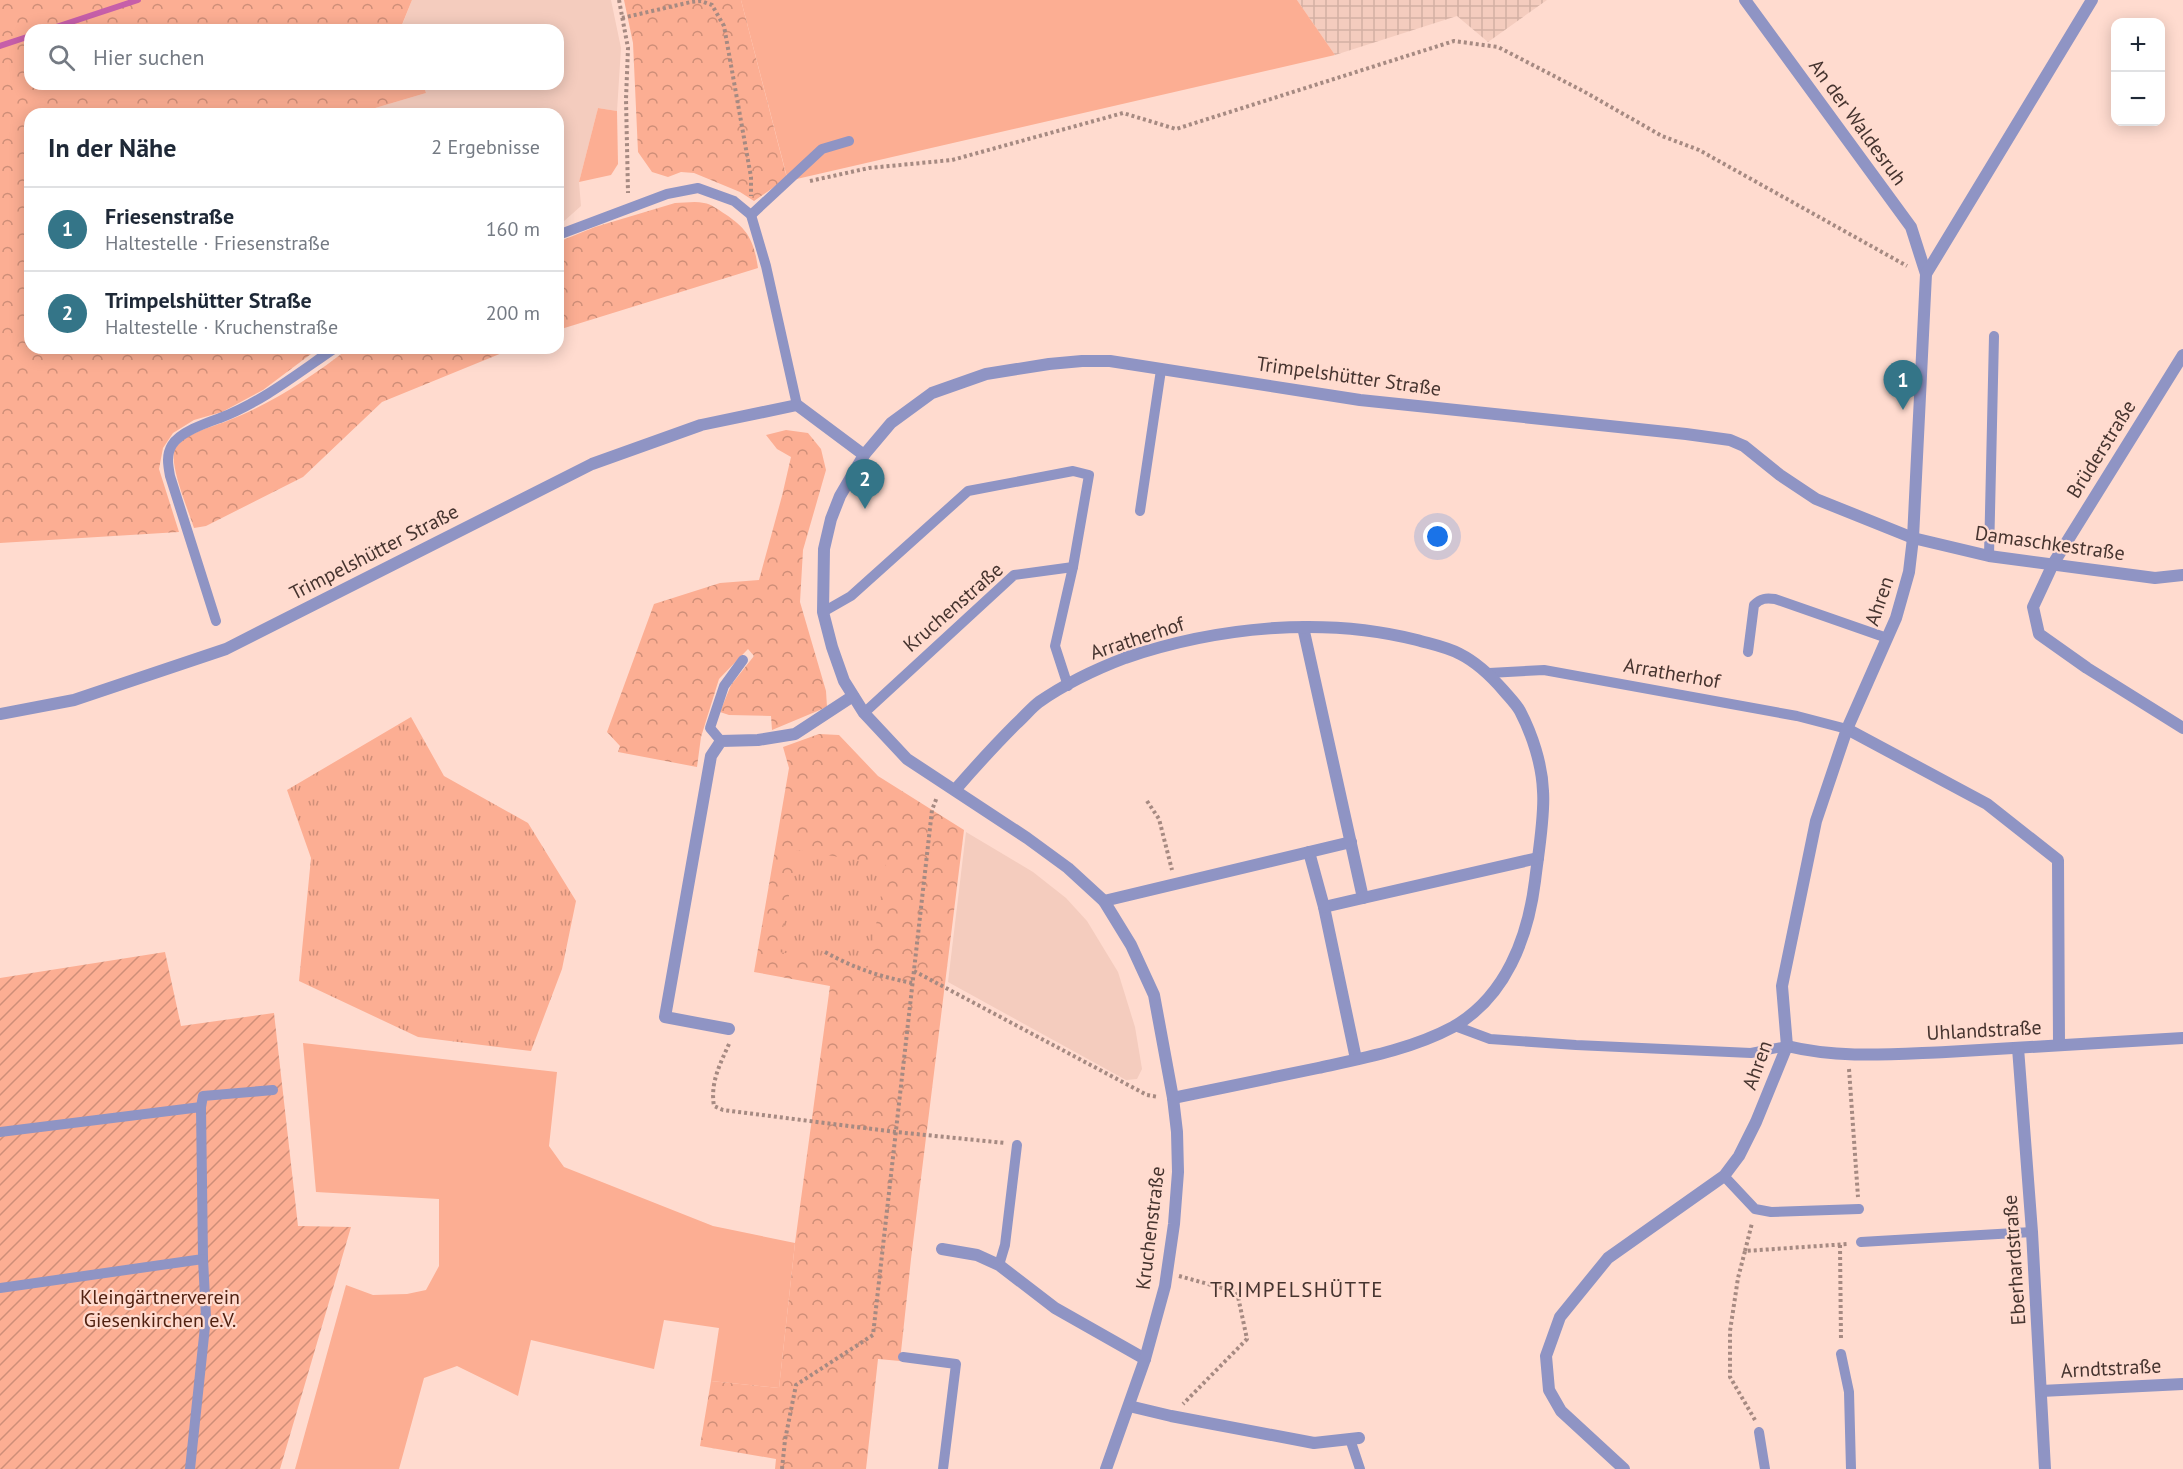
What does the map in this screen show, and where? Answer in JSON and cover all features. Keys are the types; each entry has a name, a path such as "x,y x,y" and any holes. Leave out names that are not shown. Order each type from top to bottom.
{"street":[{"name":"An der Waldesruh","path":"1745,0 1911,226 1926,274"},
{"path":"1926,274 2092,0"},
{"name":"Ahren","path":"1624,1469 1561,1411 1549,1390 1546,1356 1560,1317 1608,1258 1724,1176 1739,1156 1752,1130 1787,1046 1782,986 1816,821 1847,729 1896,618 1909,572 1913,538 1926,274"},
{"name":"Brüderstraße","path":"2183,355 2053,564 2033,607 2039,634 2087,668 2183,728"},
{"name":"Trimpelshütter Straße","path":"864,454 891,423 932,393 986,374 1049,364 1110,361 1360,400 1730,440 1744,446 1780,475 1816,499 1913,538"},
{"path":"797,405 864,454"},
{"name":"Trimpelshütter Straße","path":"0,714 74,700 226,649 592,464 702,425 797,405"},
{"name":"Kruchenstraße","path":"864,454 840,496 831,519 824,549 823,612 844,681 864,713 907,759 1027,838 1068,868 1104,902 1131,945 1154,995 1173,1098 1178,1172 1165,1286 1129,1406 1106,1469"},
{"name":"Damaschkestraße","path":"1913,538 1989,556 2155,578 2183,575"},
{"path":"1303,627 1364,898"},
{"name":"Arratherhof","path":"955,790 990,749 1038,703 1104,667 1160,648 1216,635 1303,627 1352,629 1399,635 1460,654 1489,673 1519,708 1538,759 1544,792 1538,858 1525,928 1511,966 1494,991 1455,1026 1421,1042 1356,1059 1173,1098"},
{"path":"729,1029 664,1017 711,756 721,741 758,741 795,734 853,696"},
{"path":"1847,729 1987,804 2058,860 2059,1044"},
{"path":"1104,902 1351,842"},
{"path":"1309,852 1324,907 1356,1059"},
{"path":"1324,907 1538,858"},
{"name":"Uhlandstraße","path":"1787,1046 1806,1051 1848,1056 2183,1038"},
{"name":"Eberhardstraße","path":"2018,1048 2032,1232 2045,1469"},
{"path":"942,1249 977,1255 999,1265 1055,1308 1144,1359"},
{"name":"Arndtstraße","path":"2041,1391 2183,1384"},
{"path":"1129,1406 1314,1443 1355,1439"}],"lane":[{"path":"751,215 822,149 849,141"},
{"path":"564,233 667,194 698,188 734,201 751,215 766,266 797,405"},
{"path":"1989,556 1994,336"},
{"path":"216,621 170,476 167,461 173,444 198,426 258,401 326,354"},
{"path":"1140,511 1161,370"},
{"path":"823,612 851,596 968,491 1073,471 1089,475 1074,567 1055,646 1068,686"},
{"name":"Kruchenstraße","path":"864,713 1014,575 1074,567"},
{"path":"1748,652 1754,605 1758,600 1765,598 1775,599 1887,638"},
{"path":"721,741 710,728 724,686 743,660"},
{"name":"Arratherhof","path":"1489,673 1544,670 1744,706 1847,729"},
{"path":"1455,1026 1490,1039 1576,1045 1751,1053 1787,1046"},
{"path":"190,1469 206,1317 203,1259 201,1107 203,1096 273,1090"},
{"path":"0,1132 201,1107"},
{"path":"999,1265 1005,1245 1017,1145"},
{"path":"1724,1176 1755,1209 1771,1212 1859,1209"},
{"path":"1861,1242 2032,1232"},
{"path":"0,1288 203,1259"},
{"path":"1841,1354 1850,1392 1851,1469"},
{"path":"903,1357 956,1364 944,1469"},
{"path":"1759,1432 1765,1469 1774,1469"},
{"path":"1355,1439 1360,1469"}],"path":[{"path":"619,0 628,48 626,99 628,209"},
{"path":"622,18 691,2 701,1 712,5 724,26 751,177 751,215"},
{"path":"806,182 869,168 952,159 1123,113 1176,129 1454,41 1498,47 1584,91 1662,136 1699,150 1897,262 1926,274"},
{"path":"782,1469 785,1440 796,1385 873,1335 932,810 943,782"},
{"path":"1147,801 1159,819 1176,884"},
{"path":"825,952 876,976 912,983"},
{"path":"914,971 1147,1095 1173,1098"},
{"path":"729,1029 729,1045 717,1069 713,1097 714,1106 723,1110 1017,1145"},
{"path":"1848,1056 1859,1209"},
{"path":"1755,1209 1738,1278 1730,1331 1730,1377 1759,1432"},
{"path":"1745,1251 1861,1242"},
{"path":"1840,1245 1841,1354"},
{"path":"1167,1273 1237,1292 1246,1339 1171,1416"}],"shaded area":[{"path":"412,0 611,0 621,48 617,111 598,108 579,182 581,206 564,221 564,108 375,108 426,93 425,90 564,90 564,24 403,24"},
{"path":"1297,0 1547,0 1488,42 1457,16 1335,55"},
{"path":"966,832 1033,872 1066,898 1087,921 1118,972 1135,1027 1142,1069 1137,1079 1126,1080 948,982"}],"green space":[{"path":"0,0 412,0 402,24 24,24 24,90 425,90 426,93 375,108 24,108 24,354 311,354 263,390 222,412 194,420 173,433 163,448 159,469 179,532 0,543"},
{"path":"624,0 741,0 787,178 754,201 740,192 694,173 681,172 668,177 652,172 638,152 633,43"},
{"path":"741,0 1297,0 1335,55 788,181"},
{"path":"598,108 617,111 618,164 611,175 579,182"},
{"path":"675,203 707,204 733,220 749,236 758,268 564,328 564,240 595,227"},
{"path":"341,354 499,354 382,402 303,477 206,526 194,528 174,465 175,449 179,443 199,431 227,421 275,398"},
{"path":"786,430 808,433 821,449 826,470 803,550 800,602 826,691 827,707 772,730 771,716 729,715 720,712 731,685 754,656 748,649 719,679 701,737 697,767 618,752 620,746 607,732 654,604 720,583 759,580 791,457 777,449 766,435"},
{"path":"411,717 444,776 528,823 576,901 562,969 531,1051 418,1037 299,981 311,858 287,790"},
{"path":"819,734 839,735 878,776 964,830 900,1361 878,1359 866,1469 775,1469 776,1459 700,1446 711,1381 779,1388 795,1243 830,986 754,972 789,768 783,747"},
{"path":"797,850 886,865 869,967 779,952"},
{"name":"Kleingärtnerverein Giesenkirchen e.V.","path":"165,952 181,1026 274,1013 298,1226 351,1227 280,1469 0,1469 0,978"},
{"path":"303,1043 557,1072 549,1146 564,1167 713,1226 795,1243 779,1388 711,1381 719,1328 664,1320 654,1369 531,1340 518,1396 457,1366 424,1378 399,1469 295,1469 346,1285 373,1295 407,1294 426,1290 439,1266 439,1199 316,1192"}],"waterway":[{"path":"65,24 138,0"},
{"path":"0,46 24,38"}],"place":[{"name":"Friesenstraße","path":"1903,410"},
{"name":"Trimpelshütter Straße","path":"865,509"}],"district":[{"name":"TRIMPELSHÜTTE","path":"1297,1289"}]}
